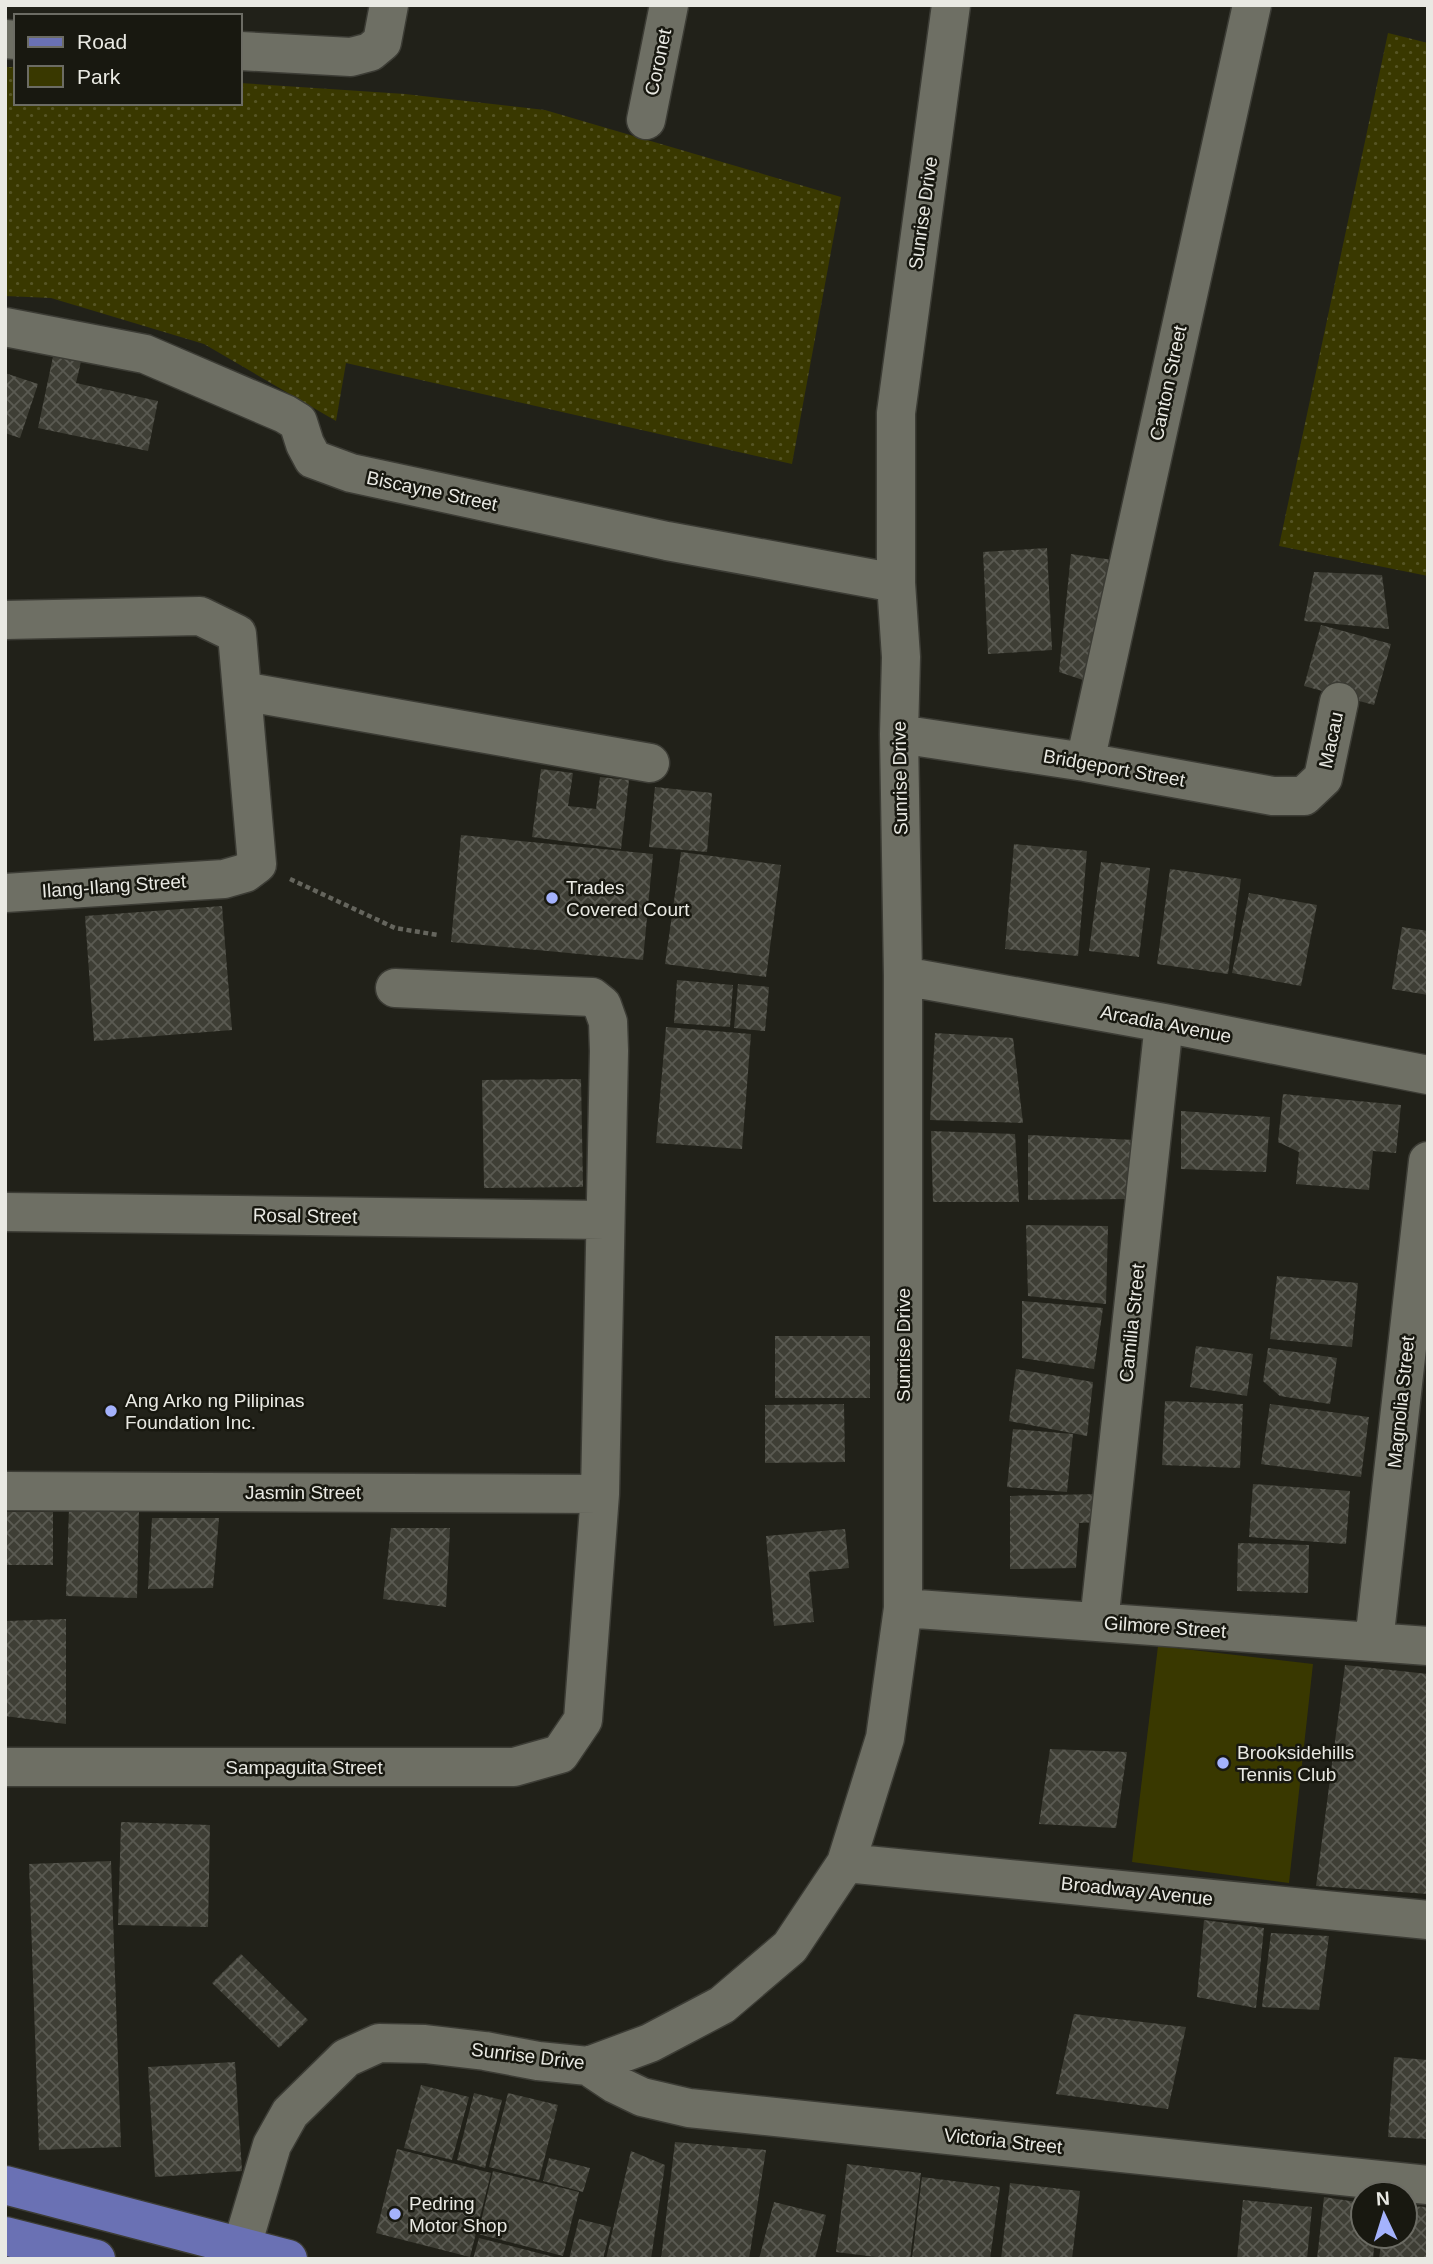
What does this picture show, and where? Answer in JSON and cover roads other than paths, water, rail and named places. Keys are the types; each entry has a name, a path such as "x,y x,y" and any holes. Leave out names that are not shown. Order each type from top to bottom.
{"main road":[{"path":"5,2185 240,2253 289,2259"},
{"path":"5,2236 96,2259"}],"street":[{"path":"242,51 351,57 370,52 382,42 389,5"},
{"name":"Coronet","path":"646,120 669,5"},
{"name":"Sunrise Drive","path":"240,2253 272,2146 290,2113 346,2058 379,2043 425,2044 588,2066 650,2043 722,2006 790,1947 846,1863 885,1738 903,1608 903,976 898,734 901,657 896,583 895,413 951,5"},
{"name":"Canton Street","path":"1085,762 1252,5"},
{"name":"Biscayne Street","path":"5,327 145,354 299,422 313,460 351,473 667,541 896,583"},
{"path":"5,620 200,616 236,634 242,691 650,763"},
{"name":"Ilang-Ilang Street","path":"5,893 240,872 242,691"},
{"name":"Macau","path":"1323,778 1339,702"},
{"name":"Bridgeport Street","path":"898,734 1085,762 1273,796 1304,796 1323,778"},
{"name":"Arcadia Avenue","path":"903,976 1164,1023 1428,1075"},
{"path":"395,988 592,997 602,1004 608,1022 610,1090 600,1494"},
{"name":"Camilia Street","path":"1099,1622 1164,1023"},
{"name":"Magnolia Street","path":"1374,1642 1415,1390 1428,1161"},
{"name":"Rosal Street","path":"5,1212 605,1220"},
{"name":"Jasmin Street","path":"5,1492 600,1494"},
{"name":"Sampaguita Street","path":"5,1767 514,1767 560,1754 583,1720 600,1494"},
{"name":"Gilmore Street","path":"903,1608 1428,1646"},
{"name":"Broadway Avenue","path":"846,1863 1428,1920"},
{"name":"Victoria Street","path":"588,2066 615,2084 642,2097 689,2108 1428,2185"}],"place":[{"name":"Trades Covered Court","path":"552,898"},
{"name":"Ang Arko ng Pilipinas Foundation Inc.","path":"111,1411"},
{"name":"Brooksidehills Tennis Club","path":"1223,1763"},
{"name":"Pedring Motor Shop","path":"395,2214"}]}
